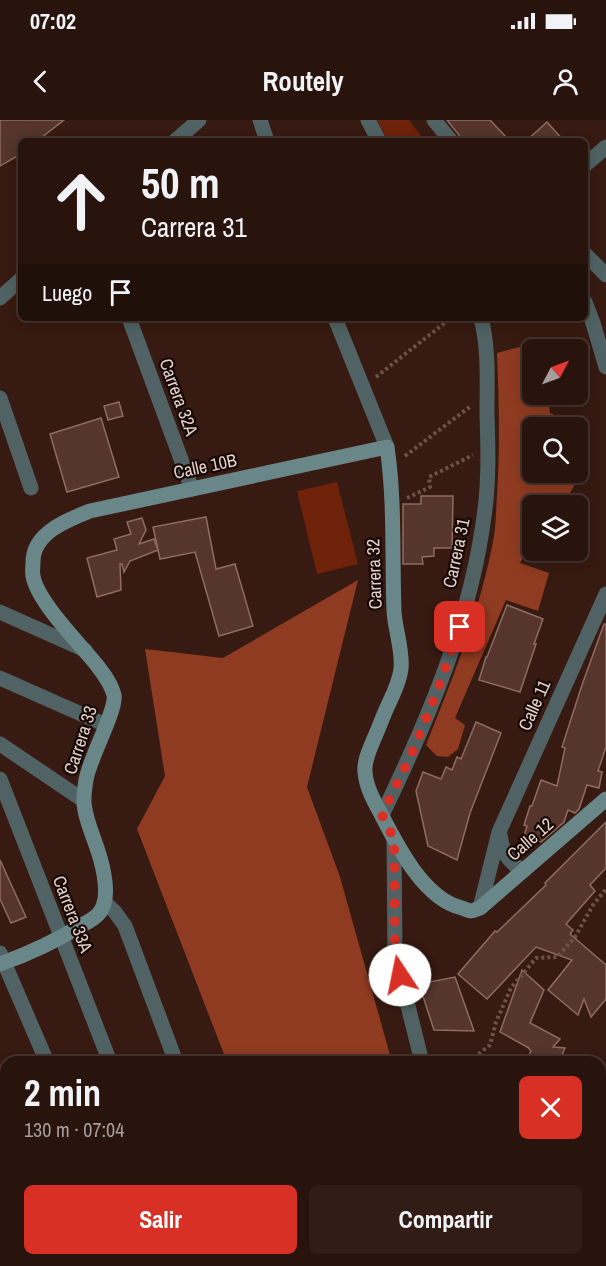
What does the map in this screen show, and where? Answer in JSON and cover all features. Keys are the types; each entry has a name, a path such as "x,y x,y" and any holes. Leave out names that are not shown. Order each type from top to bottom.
{"street":[{"path":"178,138 199,120"},
{"path":"260,120 266,138"},
{"path":"368,120 377,138"},
{"path":"434,120 449,138"},
{"path":"588,162 606,147"},
{"path":"588,257 606,275"},
{"path":"0,298 18,282"},
{"path":"588,310 606,367"},
{"name":"Carrera 32A","path":"130,321 192,489"},
{"name":"Carrera 32","path":"336,321 387,447 390,468 393,505 394,615 401,669 396,689 366,757 365,769 366,782 388,827"},
{"name":"Carrera 31","path":"388,827 411,755 460,627 482,529 488,447 486,351 482,321"},
{"path":"0,398 31,488"},
{"name":"Calle 10B","path":"38,542 51,530 90,511 387,447"},
{"name":"Carrera 33","path":"38,542 33,556 33,576 41,595 111,684 115,698 87,775 83,800 104,874 103,907"},
{"name":"Calle 11","path":"480,908 499,832 606,594"},
{"path":"592,621 606,609"},
{"path":"0,612 85,650"},
{"path":"0,678 106,725"},
{"path":"0,744 83,800"},
{"name":"Carrera 33A","path":"0,779 108,1056"},
{"name":"Calle 12","path":"480,908 606,799"},
{"path":"388,827 411,866 441,899 456,907 471,911 480,908"},
{"path":"388,827 395,954 421,1056"},
{"path":"499,832 503,851 511,863 523,871"},
{"path":"44,1056 1,960 62,938 92,919 103,907 115,912 124,926 174,1056"}],"path":[{"path":"364,387 447,321"},
{"path":"390,468 487,394"},
{"path":"393,505 430,487 429,477 488,447"},
{"path":"476,1056 490,1046 496,1022 511,988 536,958 557,957 575,937 593,905 606,888"}],"shaded area":[{"path":"377,120 409,120 423,138 386,138"},
{"path":"522,346 522,405 549,405 550,413 557,416 522,417 522,483 576,483 569,495 522,495 522,560 520,563 549,573 538,611 506,600 455,718 465,725 458,749 448,757 437,756 426,745 474,616 494,536 499,442 497,353"},
{"path":"337,482 358,564 317,574 297,491"},
{"path":"358,580 307,787 340,877 390,1056 225,1056 137,829 165,776 145,649 223,658"}],"building":[{"path":"0,120 64,120 41,138 18,138 18,156 0,166"},
{"path":"447,120 490,120 507,138 460,138"},
{"path":"547,122 561,138 529,138"},
{"path":"119,402 123,416 108,420 104,406"},
{"path":"101,418 119,477 67,492 50,434"},
{"path":"421,496 453,496 452,548 434,548 434,556 422,557 423,564 403,564 403,504 421,504"},
{"path":"206,517 216,569 235,564 253,626 219,636 195,552 160,559 153,527"},
{"path":"142,518 146,530 139,544 154,539 158,550 130,561 124,572 120,564 121,590 97,597 87,558 117,550 114,539 131,534 127,522"},
{"path":"507,605 543,619 520,692 479,680"},
{"path":"604,624 606,624 606,747 598,771 602,772 599,788 587,785 579,809 575,813 568,810 564,822 541,842 524,836 527,826 524,825 541,780 557,786 565,748 562,747"},
{"path":"476,722 501,733 470,813 457,860 428,846 416,791 423,772 441,779 446,767 452,770 457,757 461,759"},
{"path":"606,822 606,868 590,885 595,891 566,924 573,930 570,934 606,965 606,999 591,1017 584,999 578,1015 548,990 572,960 536,947 487,999 458,974 495,931 497,932 546,885 545,883"},
{"path":"0,860 26,917 11,923 0,899"},
{"path":"522,970 544,990 530,1023 560,1039 553,1047 565,1048 562,1056 528,1056 531,1051 529,1048 500,1032"},
{"path":"455,977 474,1031 434,1030 419,984"}],"route":[{"path":"400,975 395,954 394,839 382,815 411,755 460,627"}]}
